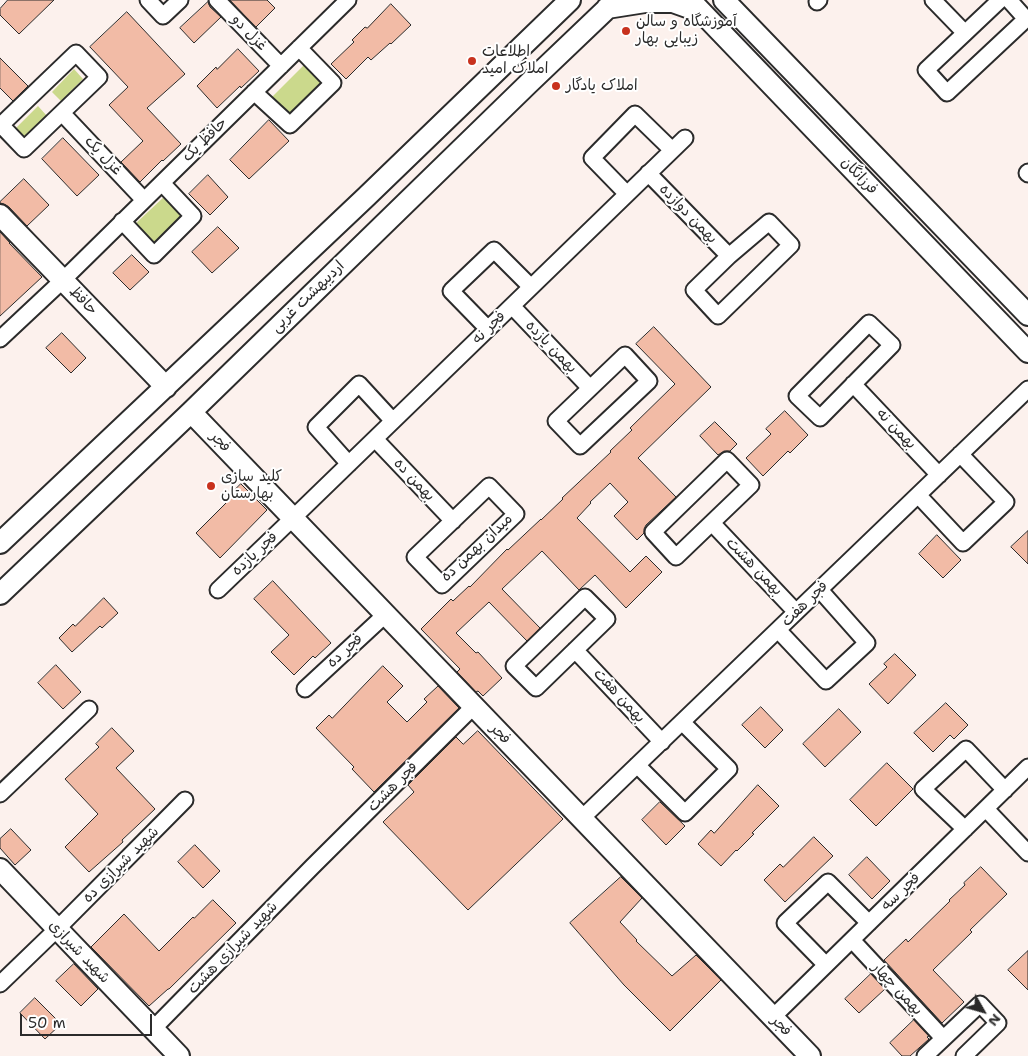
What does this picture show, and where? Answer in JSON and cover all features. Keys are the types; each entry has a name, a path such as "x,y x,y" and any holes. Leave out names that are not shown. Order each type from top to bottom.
{"street":[{"path":"148,0 163,16 180,0"},
{"name":"غزل دو","path":"217,0 281,66"},
{"name":"حافظ یک","path":"0,339 63,280 348,0"},
{"path":"0,543 366,197 570,0"},
{"name":"فرزانگان","path":"724,0 1028,315"},
{"path":"933,0 965,33"},
{"path":"1000,0 926,70 947,93 1026,19 1008,0"},
{"path":"612,4 673,2 695,6"},
{"name":"اردیبهشت غربی","path":"0,594 191,412 521,90 612,4"},
{"name":"فرزانگان","path":"695,6 1028,352"},
{"path":"254,92 290,125 333,83 299,48"},
{"path":"76,53 99,76 62,113 24,149 1,125 76,53"},
{"name":"غزل یک","path":"62,113 144,200"},
{"path":"627,194 592,158 635,114 672,150"},
{"name":"فجر نه","path":"293,518 684,138"},
{"name":"بهمن دوازده","path":"648,173 728,256"},
{"path":"122,222 154,255 193,216 162,183"},
{"name":"حافظ","path":"0,215 166,387"},
{"path":"769,222 791,246 718,316 694,290 728,256 769,222"},
{"path":"488,329 451,291 494,250 531,287"},
{"name":"بهمن یازده","path":"512,306 590,388"},
{"path":"869,323 892,345 853,384 820,418 797,396 869,323"},
{"path":"625,355 649,381 580,446 556,421 590,388 625,355"},
{"path":"349,464 316,427 359,384 393,421"},
{"name":"بهمن نه","path":"853,384 939,475"},
{"name":"فجر هفت","path":"582,818 1028,389"},
{"name":"فجر","path":"191,412 810,1056"},
{"name":"بهمن ده","path":"375,439 453,521"},
{"path":"918,495 963,543 1006,502 960,454"},
{"path":"727,460 751,485 712,523 676,557 653,532 727,460"},
{"name":"میدان بهمن ده","path":"489,486 516,514 442,585 415,557 453,521 489,486"},
{"name":"فجر یازده","path":"218,590 293,518"},
{"name":"بهمن هشت","path":"712,523 796,612"},
{"path":"778,630 826,681 866,643 820,590"},
{"path":"585,597 607,619 575,650 536,688 514,666 585,597"},
{"name":"فجر ده","path":"305,689 386,614"},
{"name":"بهمن هفت","path":"575,650 662,742"},
{"name":"فجر هشت","path":"312,867 474,706"},
{"path":"0,794 89,709"},
{"path":"637,766 685,813 729,769 682,722"},
{"path":"965,829 923,789 966,749 1005,790"},
{"name":"فجر سه","path":"773,1017 1028,767"},
{"name":"شهید شیرازی ده","path":"0,984 58,929 185,800"},
{"path":"986,809 1028,853"},
{"name":"شهید شیرازی هشت","path":"153,1029 312,867"},
{"name":"شهید شیرازی","path":"0,870 179,1056"},
{"path":"826,966 784,923 828,882 870,923"},
{"name":"بهمن چهار","path":"852,940 943,1038"},
{"path":"925,1056 980,1004 998,1023 964,1056"}],"green space":[{"path":"304,65 324,84 292,116 272,97"},
{"path":"74,69 83,79 61,101 52,92"},
{"path":"38,106 47,116 26,138 16,128"},
{"path":"166,195 186,217 154,247 134,225"}],"building":[{"path":"8,0 54,0 19,34 0,15 0,9"},
{"path":"230,0 267,0 275,8 256,27"},
{"path":"208,2 210,7 221,17 194,43 180,28"},
{"path":"391,4 411,25 371,60 368,57 346,79 331,64 354,42 352,40 365,27 367,28"},
{"path":"127,12 185,74 147,108 181,144 140,182 121,162 143,141 109,105 128,87 90,47"},
{"path":"238,49 259,71 217,108 197,86"},
{"path":"0,58 28,86 13,101 0,88"},
{"path":"269,120 289,141 249,179 230,160"},
{"path":"63,138 99,175 77,196 42,159"},
{"path":"208,175 228,197 210,215 189,194"},
{"path":"24,179 49,205 27,226 9,207 0,203"},
{"path":"218,227 239,248 212,273 192,252"},
{"path":"0,232 42,277 0,316"},
{"path":"132,255 149,272 130,290 113,273"},
{"path":"654,327 711,387 638,458 676,497 646,525 644,533 637,540 614,516 628,502 610,483 590,502 577,518 630,572 646,556 662,572 626,608 595,575 579,590 542,551 502,589 540,628 527,641 489,602 456,633 476,653 478,652 502,678 483,696 478,691 476,692 457,672 460,669 421,629 451,599 453,601 470,587 507,549 563,499 611,452 632,430 630,428 675,384 636,344"},
{"path":"62,333 86,358 71,373 46,348"},
{"path":"785,411 808,435 790,453 788,451 763,476 746,458 771,434 766,429"},
{"path":"715,422 737,444 730,451 724,451 718,455 700,436"},
{"path":"241,484 267,510 220,558 196,533 230,499 228,497"},
{"path":"1028,531 1028,564 1011,547"},
{"path":"937,535 961,560 943,578 919,554"},
{"path":"273,581 331,643 315,658 313,656 294,675 271,652 289,635 254,599"},
{"path":"104,598 118,613 102,628 100,626 72,652 59,638 73,624 75,626"},
{"path":"895,654 916,675 888,704 869,684 887,667 884,664"},
{"path":"56,665 81,692 63,709 38,683"},
{"path":"383,666 403,686 387,702 407,722 427,702 424,699 438,686 459,708 374,792 352,769 354,767 316,728 329,715 332,718"},
{"path":"946,703 968,725 954,739 950,735 933,752 914,733"},
{"path":"761,707 783,730 765,748 742,725"},
{"path":"839,709 861,732 825,767 803,744"},
{"path":"112,728 134,751 116,768 155,809 122,840 123,842 89,872 65,847 98,814 65,779 99,747 96,744"},
{"path":"478,731 563,819 468,910 383,822 414,792 408,785 456,737 463,744"},
{"path":"887,763 913,789 876,826 850,800"},
{"path":"758,785 779,806 721,866 698,844 711,830 714,833"},
{"path":"660,802 685,826 666,845 642,820"},
{"path":"11,829 31,850 15,865 0,848 0,839"},
{"path":"814,837 833,856 785,902 764,880 780,864 783,867"},
{"path":"195,845 220,871 203,888 178,862"},
{"path":"867,857 890,881 872,899 849,875"},
{"path":"981,867 1007,894 933,970 964,1002 942,1023 884,960 906,939 908,942 950,901 965,885 964,883"},
{"path":"621,877 642,898 620,922 636,941 672,976 696,955 721,980 670,1031 624,985 570,923"},
{"path":"213,900 236,923 169,989 149,1006 91,947 124,914 159,951"},
{"path":"1028,951 1028,990 1008,970"},
{"path":"74,964 98,989 81,1006 56,981"},
{"path":"871,974 885,989 859,1013 845,999"},
{"path":"35,998 61,1024 45,1039 20,1013"},
{"path":"914,1020 929,1036 927,1037 929,1039 910,1056 902,1056 890,1043"}],"place":[{"name":"آموزشگاه و سالن زیبایی بهار","path":"626,31"},
{"name":"اطلاعات املاک امید","path":"472,61"},
{"name":"املاک یادگار","path":"556,86"},
{"name":"کلید سازی بهارستان","path":"211,486"}]}
